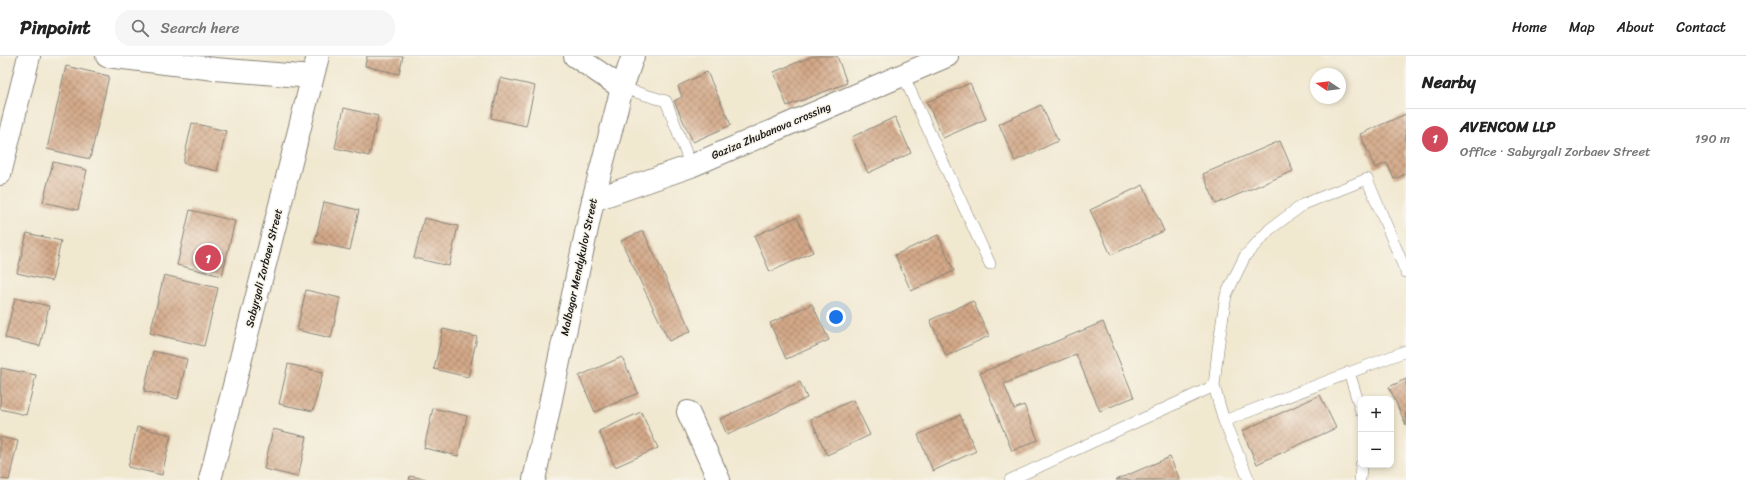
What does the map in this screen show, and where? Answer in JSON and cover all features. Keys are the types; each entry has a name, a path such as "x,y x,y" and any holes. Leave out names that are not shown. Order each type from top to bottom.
{"street":[{"path":"0,174 29,56"},
{"path":"107,56 215,69 312,77"},
{"name":"Sabyrgali Zorbaev Street","path":"210,480 318,56"},
{"path":"575,56 622,88"},
{"name":"Malbagar Mendykulov Street","path":"534,480 593,200 622,88 634,56"},
{"name":"Gaziza Zhubanova crossing","path":"593,200 690,166 947,56"},
{"path":"688,412 718,480"}],"lane":[{"path":"903,75 990,264"},
{"path":"622,88 666,100 690,166"},
{"path":"1250,480 1224,421 1214,386 1226,295 1244,256 1270,229 1304,204 1367,179 1406,272"},
{"path":"1224,421 1406,350"},
{"path":"1349,372 1358,401"},
{"path":"1010,480 1214,386"},
{"path":"1360,480 1361,468"}],"building":[{"path":"367,56 403,56 399,74 365,66"},
{"path":"813,56 837,56 847,83 787,106 774,72"},
{"path":"66,66 109,76 90,159 47,149"},
{"path":"707,72 731,125 693,142 674,101 682,97 678,86"},
{"path":"500,78 535,86 526,126 491,118"},
{"path":"970,83 986,119 943,138 927,102"},
{"path":"1041,105 1058,141 1015,161 999,124"},
{"path":"344,108 378,116 369,156 335,148"},
{"path":"1406,114 1406,174 1394,179 1387,163 1375,168 1360,134"},
{"path":"895,117 911,153 868,173 852,137"},
{"path":"192,123 226,131 217,171 183,163"},
{"path":"1280,141 1293,171 1216,204 1203,174"},
{"path":"53,162 87,170 78,210 43,202"},
{"path":"1143,185 1164,231 1111,255 1090,210"},
{"path":"324,202 359,210 350,250 315,242"},
{"path":"190,210 235,221 222,276 177,265"},
{"path":"797,217 813,252 770,272 754,236"},
{"path":"424,218 458,226 449,266 414,258"},
{"path":"643,231 691,331 669,341 621,241"},
{"path":"27,233 61,241 52,281 17,273"},
{"path":"938,235 954,271 911,291 895,255"},
{"path":"164,275 218,288 204,346 150,333"},
{"path":"306,290 340,298 331,338 297,330"},
{"path":"15,298 49,306 40,346 5,338"},
{"path":"973,301 989,336 946,356 930,320"},
{"path":"812,304 829,340 786,359 770,323"},
{"path":"1103,322 1134,397 1100,411 1076,354 1004,384 1014,409 1024,405 1038,440 1012,451 980,373"},
{"path":"443,329 477,337 468,377 434,369"},
{"path":"153,351 187,359 178,399 144,391"},
{"path":"622,357 638,393 595,412 579,376"},
{"path":"288,364 323,372 313,411 279,404"},
{"path":"1,368 36,375 26,415 0,409"},
{"path":"1406,379 1406,425 1394,396 1389,387"},
{"path":"800,382 807,398 727,435 720,419"},
{"path":"1320,395 1336,428 1257,464 1242,431"},
{"path":"853,400 870,435 827,455 811,419"},
{"path":"433,408 467,416 458,456 424,448"},
{"path":"641,412 658,448 615,467 599,431"},
{"path":"960,415 976,451 933,471 918,435"},
{"path":"137,427 171,435 162,475 128,467"},
{"path":"273,429 307,437 298,477 264,469"},
{"path":"0,437 18,441 9,480 0,479"},
{"path":"1170,457 1180,480 1116,480"},
{"path":"410,476 426,479 426,480 409,480"}],"place":[{"name":"AVENCOM LLP","path":"208,258"}]}
